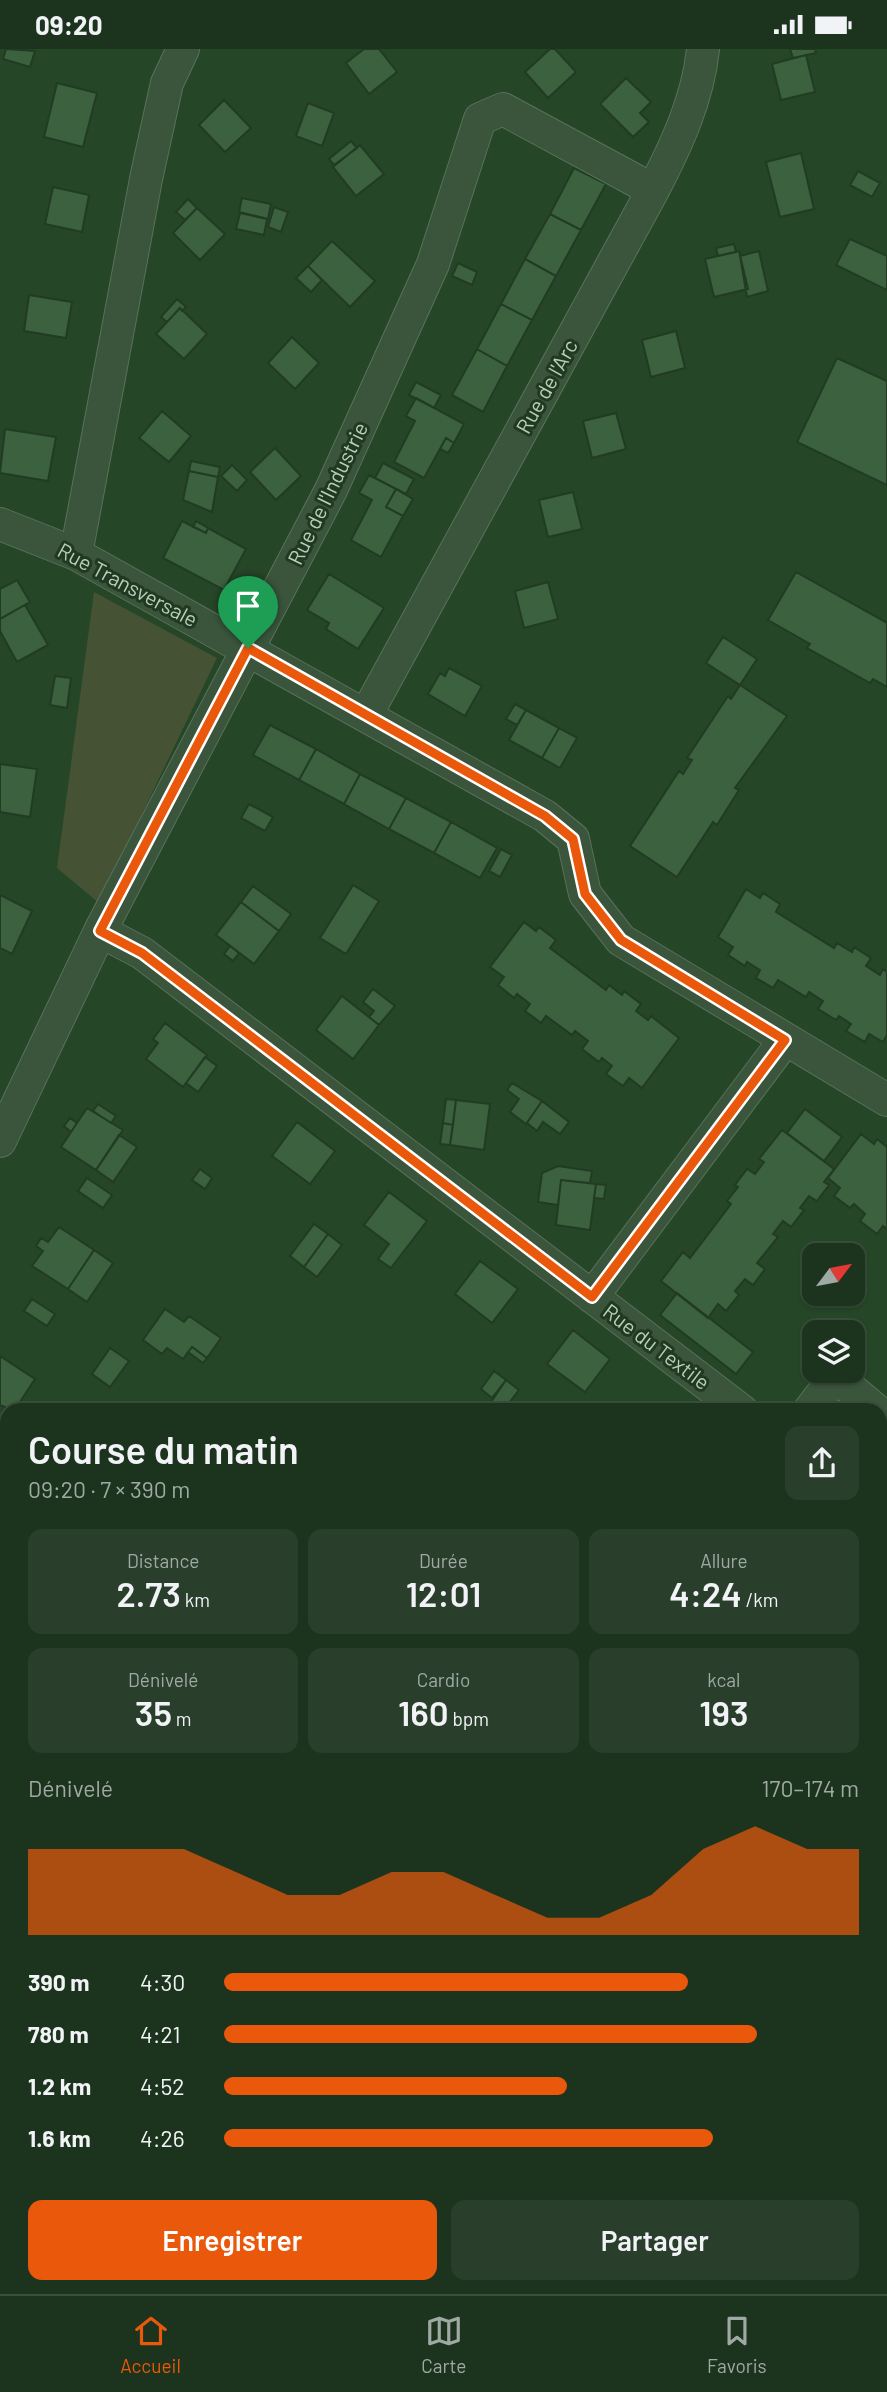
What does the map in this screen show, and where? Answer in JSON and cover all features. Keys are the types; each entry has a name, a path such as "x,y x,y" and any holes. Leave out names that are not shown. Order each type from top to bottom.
{"street":[{"path":"76,554 146,179 167,83 183,49"},
{"name":"Rue de l'Arc","path":"366,715 677,143 701,71 703,49"},
{"name":"Rue de l'Industrie","path":"0,1141 100,931 331,490 433,264 480,119 503,109 653,190"},
{"name":"Rue Transversale","path":"0,524 76,554 545,816 573,839 585,894 621,940 887,1100"},
{"name":"Rue du Textile","path":"100,931 142,953 731,1403"},
{"path":"592,1297 785,1040"},
{"path":"815,1403 831,1383 845,1384 868,1403"}],"green space":[{"path":"94,592 217,658 99,903 57,868"}],"building":[{"path":"6,49 35,51 30,67 3,59"},
{"path":"364,49 379,49 397,72 369,94 346,63"},
{"path":"550,49 555,49 576,72 548,98 525,72"},
{"path":"790,49 815,49 816,53 793,58"},
{"path":"806,55 815,92 781,100 772,64"},
{"path":"626,78 651,102 640,113 649,122 633,137 600,104"},
{"path":"57,83 97,93 83,147 44,137"},
{"path":"224,100 251,128 225,152 199,125"},
{"path":"308,103 334,113 322,146 296,136"},
{"path":"351,141 357,148 334,165 329,159"},
{"path":"360,145 384,174 356,196 333,167"},
{"path":"801,153 814,209 780,217 766,162"},
{"path":"574,168 606,184 581,230 550,214"},
{"path":"858,171 880,183 872,197 850,185"},
{"path":"53,187 89,195 82,232 45,224"},
{"path":"242,198 271,204 268,219 239,212"},
{"path":"188,199 197,208 185,220 176,212"},
{"path":"274,207 288,212 281,232 268,227"},
{"path":"197,208 225,234 200,260 173,233"},
{"path":"240,213 267,219 264,235 236,229"},
{"path":"550,214 581,230 556,276 525,259"},
{"path":"850,239 887,256 887,290 836,265"},
{"path":"332,241 375,281 350,307 308,266"},
{"path":"734,244 736,252 718,256 716,248"},
{"path":"739,251 748,289 714,297 705,259"},
{"path":"759,251 768,291 747,297 740,256"},
{"path":"525,259 556,276 532,320 501,304"},
{"path":"458,263 477,272 472,285 452,276"},
{"path":"308,266 322,280 311,292 296,278"},
{"path":"29,295 72,302 66,338 24,331"},
{"path":"177,299 186,307 182,311 180,308 167,322 161,317"},
{"path":"501,304 532,320 507,366 477,349"},
{"path":"180,308 207,334 184,359 156,334"},
{"path":"676,331 685,368 651,377 642,340"},
{"path":"292,337 319,363 295,389 268,363"},
{"path":"477,349 507,366 483,412 452,395"},
{"path":"837,358 887,381 887,485 797,442"},
{"path":"416,382 441,395 434,408 409,395"},
{"path":"416,398 464,424 454,443 446,438 424,478 394,462 415,421 406,416"},
{"path":"162,411 191,436 169,462 139,438"},
{"path":"616,413 626,449 592,458 583,421"},
{"path":"5,429 56,437 48,481 0,473"},
{"path":"446,438 454,443 448,453 440,449"},
{"path":"275,448 301,476 276,500 250,472"},
{"path":"191,461 220,467 218,477 189,471"},
{"path":"383,463 414,479 406,494 375,478"},
{"path":"232,465 247,480 237,491 221,476"},
{"path":"189,471 218,477 212,512 183,500"},
{"path":"369,475 396,489 386,507 403,516 381,557 351,540 372,500 359,493"},
{"path":"396,489 413,499 403,516 386,507"},
{"path":"573,492 582,529 548,537 539,500"},
{"path":"182,521 206,533 208,528 246,549 224,590 163,558"},
{"path":"196,521 208,528 206,533 193,527"},
{"path":"796,572 887,623 887,687 873,679 870,683 807,648 810,644 768,620"},
{"path":"329,574 384,608 358,649 326,629 329,623 307,610"},
{"path":"17,580 30,602 0,619 0,589"},
{"path":"548,582 558,619 524,628 515,591"},
{"path":"25,605 48,645 17,662 0,631 0,619"},
{"path":"723,637 757,659 740,685 706,663"},
{"path":"449,668 482,686 465,716 428,694 440,673 445,676"},
{"path":"55,676 71,678 67,708 50,705"},
{"path":"740,685 787,716 735,788 739,790 717,825 713,822 677,877 630,846 679,771 683,774 692,760 687,758 728,696 731,699"},
{"path":"515,704 526,710 517,725 506,719"},
{"path":"526,710 559,728 542,758 509,740"},
{"path":"270,725 316,749 299,780 253,755"},
{"path":"559,728 577,738 560,768 542,758"},
{"path":"316,749 360,774 344,804 299,780"},
{"path":"0,764 37,769 30,817 0,812"},
{"path":"360,774 406,798 389,829 344,804"},
{"path":"406,798 451,822 434,853 389,829"},
{"path":"249,804 273,817 265,831 241,818"},
{"path":"451,822 497,848 480,878 434,853"},
{"path":"501,849 512,855 500,877 489,871"},
{"path":"353,885 379,901 346,954 320,938"},
{"path":"253,886 291,914 279,931 241,902"},
{"path":"746,889 760,898 763,893 780,904 776,912 834,948 837,943 852,952 854,947 871,958 866,966 880,975 883,969 887,972 887,1035 883,1042 869,1034 865,1042 846,1031 851,1024 839,1016 836,1020 818,1009 823,1001 809,992 806,997 778,980 773,988 756,978 760,970 747,962 745,966 728,955 733,947 718,937"},
{"path":"0,895 32,911 12,954 0,948"},
{"path":"241,902 279,931 254,964 216,935"},
{"path":"524,922 536,931 539,927 556,940 550,948 606,990 609,985 622,995 624,991 641,1004 636,1011 648,1020 651,1016 679,1038 642,1088 629,1078 623,1086 606,1074 612,1066 602,1058 599,1062 582,1049 588,1041 575,1031 572,1035 546,1016 541,1023 525,1011 530,1004 517,994 514,998 498,985 504,977 490,967"},
{"path":"230,946 239,953 233,961 224,954"},
{"path":"373,989 395,1006 379,1025 369,1017 374,1011 363,1002"},
{"path":"342,996 379,1025 353,1059 316,1030"},
{"path":"165,1023 207,1055 183,1087 146,1059 158,1043 153,1039"},
{"path":"205,1057 217,1066 198,1092 186,1083"},
{"path":"512,1083 542,1101 526,1124 510,1112 519,1099 507,1090"},
{"path":"446,1099 456,1100 453,1125 443,1123"},
{"path":"456,1100 490,1104 484,1150 450,1145"},
{"path":"542,1101 569,1122 560,1134 543,1122 537,1131 527,1123"},
{"path":"98,1104 116,1116 111,1123 93,1111"},
{"path":"87,1108 123,1130 96,1170 61,1147"},
{"path":"805,1109 842,1137 824,1161 787,1133"},
{"path":"70,1118 77,1123 71,1132 64,1126"},
{"path":"297,1122 335,1151 310,1184 272,1156"},
{"path":"443,1123 453,1125 450,1145 440,1144"},
{"path":"782,1130 834,1169 824,1182 829,1185 817,1201 809,1196 800,1208 804,1210 791,1227 783,1221 773,1234 778,1237 757,1263 765,1269 753,1285 745,1279 735,1291 739,1295 726,1311 718,1304 708,1318 661,1281 683,1252 690,1258 731,1204 727,1201 738,1187 735,1185 747,1169 755,1174 764,1162 759,1159"},
{"path":"861,1134 874,1144 877,1139 887,1147 887,1229 883,1226 877,1234 860,1221 865,1214 854,1204 850,1208 834,1196 840,1188 828,1178"},
{"path":"119,1135 137,1147 113,1182 96,1170"},
{"path":"558,1166 592,1171 590,1183 561,1180 558,1205 538,1202 542,1173"},
{"path":"200,1169 212,1178 205,1189 192,1180"},
{"path":"87,1178 112,1195 103,1208 78,1191"},
{"path":"561,1180 596,1184 590,1230 556,1225"},
{"path":"596,1184 606,1185 604,1199 594,1198"},
{"path":"389,1192 427,1221 391,1268 378,1259 389,1244 364,1225"},
{"path":"314,1224 328,1234 304,1267 290,1256"},
{"path":"59,1227 94,1250 68,1289 32,1266 43,1251 36,1246 41,1238 48,1242"},
{"path":"328,1234 342,1245 317,1277 304,1267"},
{"path":"94,1250 113,1263 87,1302 68,1289"},
{"path":"480,1261 518,1289 492,1323 455,1294"},
{"path":"677,1293 753,1352 736,1374 660,1315"},
{"path":"32,1299 55,1314 47,1326 24,1311"},
{"path":"165,1309 184,1322 189,1316 221,1338 207,1358 192,1347 183,1359 167,1348 162,1354 143,1340"},
{"path":"573,1330 610,1359 585,1392 547,1364"},
{"path":"192,1347 207,1358 203,1363 188,1352"},
{"path":"110,1348 129,1361 110,1387 92,1374"},
{"path":"0,1356 35,1379 19,1403 0,1403"},
{"path":"494,1371 506,1380 492,1398 481,1389"},
{"path":"506,1380 519,1390 509,1403 490,1403"}],"route":[{"path":"248,648 545,816 573,839 585,894 621,940 785,1040 592,1297 142,953 100,931 248,648"}]}
